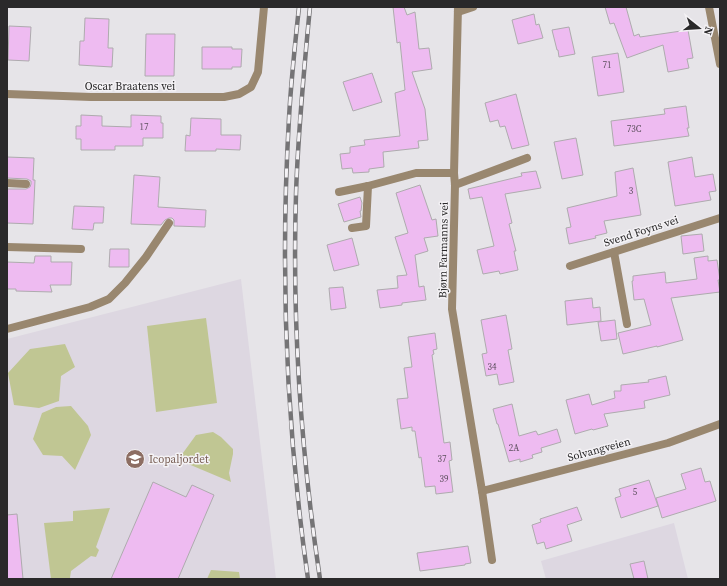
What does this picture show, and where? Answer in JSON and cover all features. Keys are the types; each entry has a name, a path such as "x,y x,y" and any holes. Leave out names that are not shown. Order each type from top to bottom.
{"street":[{"name":"Oscar Braatens vei","path":"7,94 91,97 224,97 239,94 251,87 258,72 264,7"},
{"path":"458,9 473,7"},
{"path":"709,7 720,64"},
{"name":"Bjørn Farmanns vei","path":"458,9 452,309 492,560"},
{"path":"455,185 527,158"},
{"path":"338,192 368,186 416,173 454,173"},
{"path":"7,183 26,184"},
{"path":"352,228 366,226 368,186"},
{"name":"Svend Foyns vei","path":"570,266 720,218"},
{"path":"7,329 90,307 109,299 125,283 146,257 169,223"},
{"path":"7,247 81,249"},
{"path":"614,252 627,324"},
{"name":"Solvangveien","path":"482,491 668,443 720,424"}],"shaded area":[{"name":"Icopaljordet","path":"241,279 276,579 7,579 7,339"},
{"path":"674,523 688,579 546,579 541,561"}],"green space":[{"path":"206,318 217,403 156,412 147,326"},
{"path":"65,344 75,367 61,376 59,401 39,408 14,405 8,373 30,349"},
{"path":"71,406 88,426 91,435 75,470 62,456 43,455 33,439 42,413 56,407"},
{"path":"213,432 221,437 233,449 229,473 231,482 174,458 180,457 196,435"},
{"path":"110,508 96,547 99,550 96,557 91,556 71,571 70,578 51,579 44,523 73,521 73,511"},
{"path":"211,570 239,572 240,579 207,579"}],"building":[{"path":"393,7 404,7 407,15 415,12 419,49 429,48 432,69 412,72 425,109 428,140 418,141 419,148 383,152 384,167 369,169 369,172 353,173 352,168 342,169 340,154 350,153 350,147 365,145 364,140 400,136 395,93 405,90 400,42 397,43"},
{"path":"605,7 626,7 634,36 639,34 640,37 688,30 693,58 687,59 689,68 668,72 663,45 627,58 614,23 610,24"},
{"path":"534,14 536,25 539,24 543,38 518,44 512,20"},
{"path":"85,18 109,19 108,48 113,48 112,67 79,65 80,41 84,41"},
{"path":"9,26 31,27 29,61 8,60"},
{"path":"569,27 575,54 559,57 552,30"},
{"path":"146,34 175,34 174,76 145,76"},
{"path":"202,47 232,47 232,49 242,49 241,67 232,67 232,69 202,69"},
{"path":"618,53 624,92 598,96 592,57"},
{"path":"372,73 382,102 353,111 343,82"},
{"path":"516,94 529,145 512,149 505,126 500,127 498,120 490,122 485,103"},
{"path":"686,106 689,136 614,146 611,121 665,114 664,109"},
{"path":"81,115 102,116 102,126 131,127 131,115 161,116 161,123 163,123 163,138 143,138 143,146 115,146 115,150 81,150 81,139 76,139 76,126 81,126"},
{"path":"191,118 221,119 221,135 241,135 240,150 216,149 216,151 185,151 186,135 190,136"},
{"path":"576,138 583,175 562,179 554,142"},
{"path":"7,157 34,158 33,180 35,180 33,224 7,223 7,189 26,189 30,187 31,181 27,179 7,178"},
{"path":"692,157 695,177 713,174 716,191 709,192 711,200 675,206 668,162"},
{"path":"633,168 641,215 604,221 607,233 595,236 596,238 569,244 566,228 571,227 567,208 617,196 615,172"},
{"path":"536,171 541,188 505,194 512,223 509,224 516,251 514,251 518,270 500,274 499,271 483,274 477,250 494,246 482,197 470,199 468,189 522,176 521,173"},
{"path":"134,175 160,177 158,207 206,210 205,227 174,226 174,220 172,218 165,220 161,225 131,224"},
{"path":"420,185 432,220 436,219 438,236 424,238 428,251 415,255 419,287 424,286 426,300 380,308 377,290 398,288 397,276 407,275 395,237 408,233 396,193"},
{"path":"360,197 362,203 360,211 361,217 344,222 338,204"},
{"path":"74,206 104,207 103,223 94,223 93,230 72,229"},
{"path":"702,234 704,251 683,254 681,236"},
{"path":"352,238 359,265 334,271 327,245"},
{"path":"110,249 129,249 129,267 109,267"},
{"path":"35,256 51,256 51,262 72,262 71,285 50,285 52,292 16,291 16,289 7,289 7,262 34,263"},
{"path":"708,256 708,261 717,260 720,292 671,298 683,340 623,354 618,333 651,325 644,299 634,300 632,281 633,276 665,272 666,283 697,279 694,258"},
{"path":"343,287 346,308 331,310 329,288"},
{"path":"592,298 593,308 600,307 601,321 567,325 565,301"},
{"path":"506,315 512,349 508,350 514,382 499,385 497,374 486,376 482,354 487,353 481,320"},
{"path":"615,320 617,339 601,341 598,322"},
{"path":"435,333 437,349 433,350 434,354 432,355 444,443 450,442 452,460 449,461 453,492 436,494 435,486 425,487 421,457 419,458 415,431 412,431 412,427 401,429 397,399 408,398 404,368 412,367 408,337"},
{"path":"666,376 670,395 644,401 645,408 604,414 608,426 575,434 566,400 589,394 592,405 615,398 614,391 621,391 621,385 649,382 648,380"},
{"path":"512,404 519,436 536,431 538,435 557,429 561,442 541,448 542,452 532,455 533,458 520,462 520,459 509,462 493,409"},
{"path":"701,468 705,482 710,481 716,501 662,518 656,498 686,489 681,474"},
{"path":"649,480 658,506 621,518 615,498 621,496 619,489"},
{"path":"153,482 186,497 192,485 214,495 178,579 111,579"},
{"path":"577,507 582,520 567,525 572,541 546,549 544,542 537,544 532,525 541,522 540,519"},
{"path":"17,514 23,579 7,579 7,515"},
{"path":"468,546 471,563 420,571 417,553"},
{"path":"644,561 648,579 634,579 630,564"}],"railway":[{"path":"299,7 292,76 286,176 285,291 294,464 308,579"},
{"path":"310,7 297,170 295,290 299,387 303,435 313,531 320,579"}],"place":[{"name":"Icopaljordet","path":"135,459"}]}
